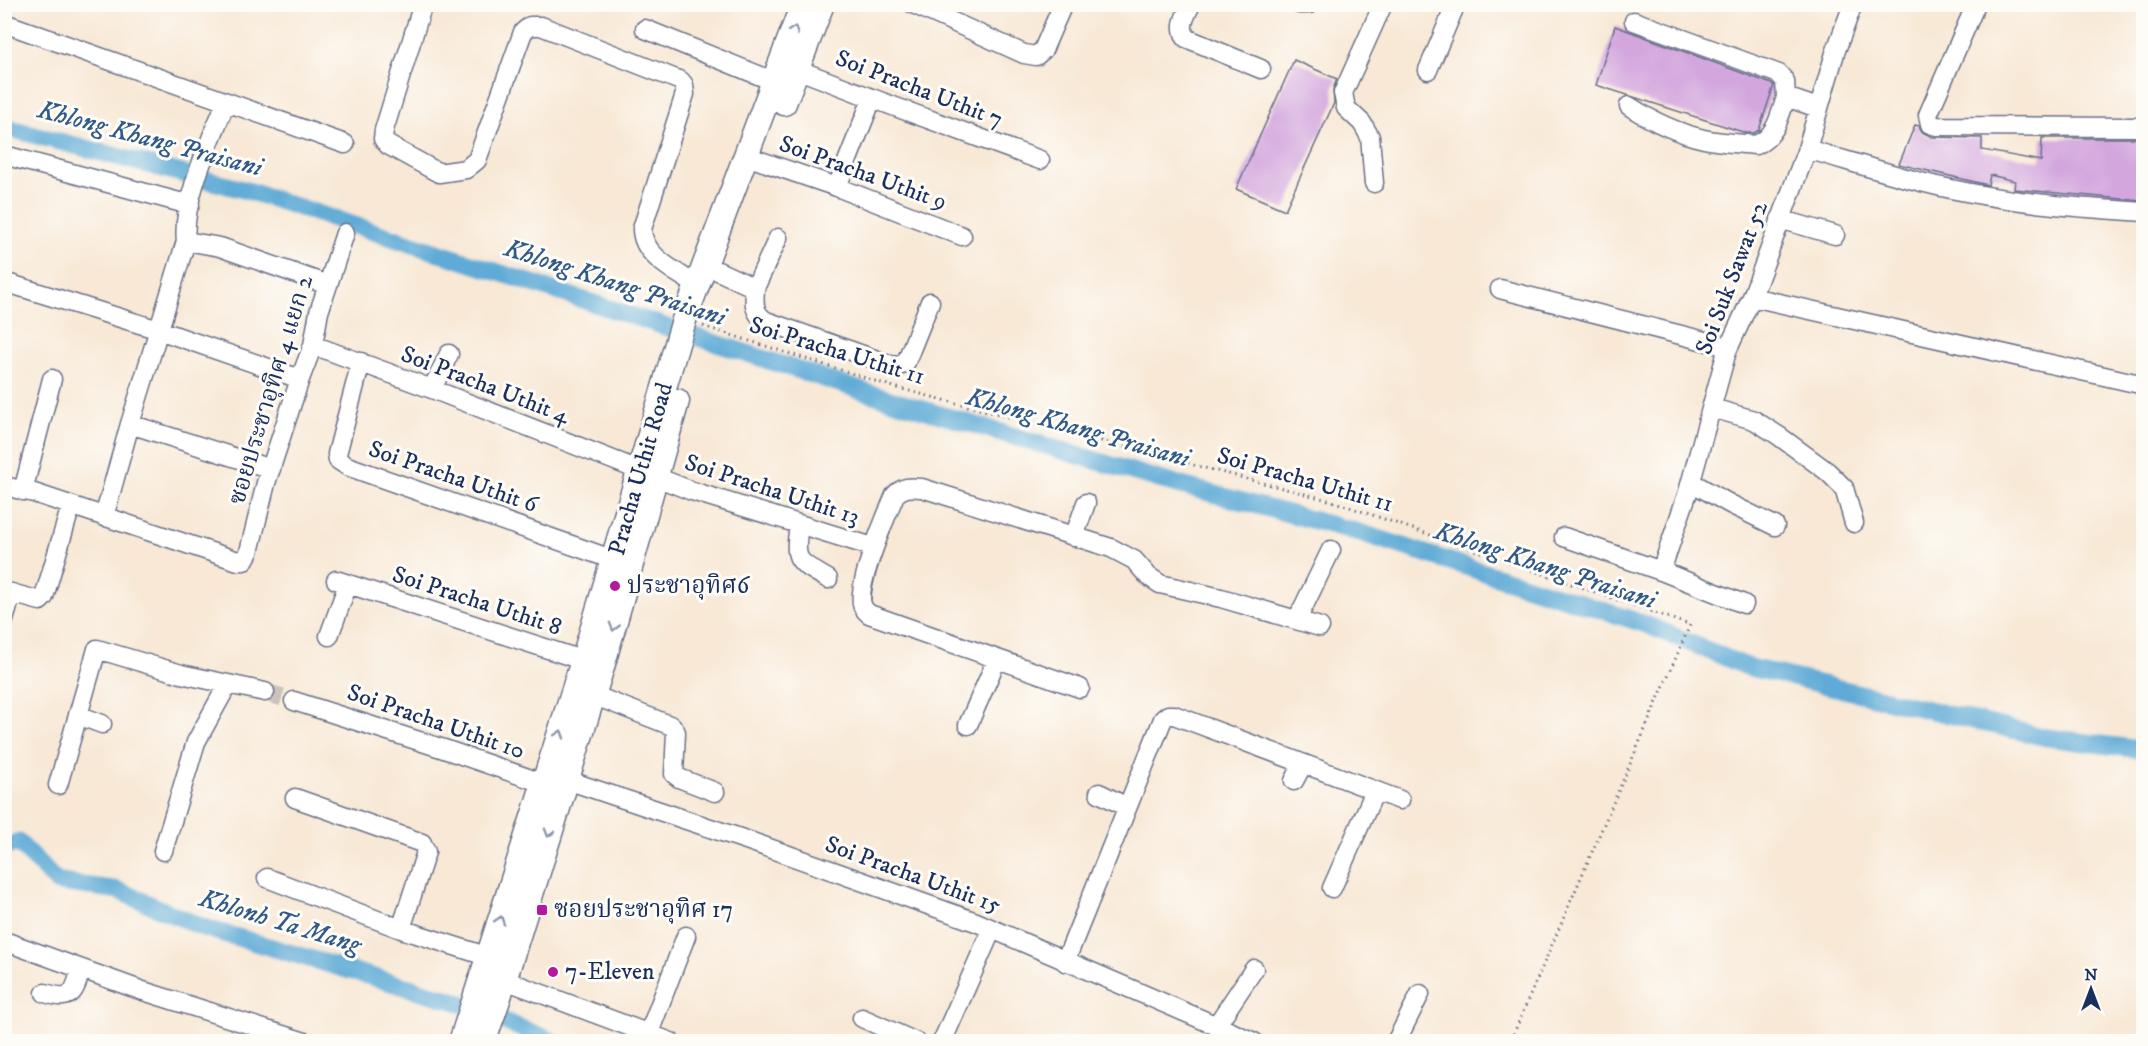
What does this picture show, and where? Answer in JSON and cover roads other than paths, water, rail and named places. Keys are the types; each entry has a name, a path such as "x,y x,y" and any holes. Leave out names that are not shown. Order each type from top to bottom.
{"main road":[{"name":"Pracha Uthit Road","path":"786,75 803,4"},
{"name":"Pracha Uthit Road","path":"473,1039 487,999 492,969 593,664 688,334 696,285 753,158 786,75 822,4"},
{"name":"Pracha Uthit Road","path":"688,334 718,271 753,158"},
{"name":"Pracha Uthit Road","path":"555,782 593,695 593,664 614,560 648,474"}],"street":[{"path":"421,4 383,140 439,173 466,169 477,160 523,32 530,26 541,26 681,81 685,94 642,229 642,239 655,257 696,285"},
{"path":"913,4 939,10 1024,54 1036,56 1042,50 1063,4"},
{"path":"1191,4 1182,24 1186,38 1261,69"},
{"path":"1299,4 1309,4"},
{"path":"1374,183 1370,137 1362,123 1346,108 1343,93 1383,4"},
{"path":"1428,70 1456,4"},
{"name":"Soi Suk Sawat 52","path":"1661,571 1691,482 1728,348 1752,297 1807,149 1852,4"},
{"path":"1976,4 1928,115 1930,124 1936,126 2139,127"},
{"path":"1629,106 1647,117 1705,140 1756,145 1764,142 1772,134 1786,97 1785,81 1779,74 1634,21"},
{"path":"4,23 345,144"},
{"name":"Soi Pracha Uthit 7","path":"645,29 1040,160"},
{"path":"1786,97 1818,108"},
{"path":"4,486 104,517 186,241 184,231 196,182 226,102"},
{"path":"837,187 868,109"},
{"path":"1807,149 1965,192 2037,204 2144,212"},
{"path":"4,155 190,205"},
{"name":"Soi Pracha Uthit 9","path":"753,158 837,187 962,236"},
{"path":"1780,219 1834,235"},
{"name":"ซอยประชาอุทิศ 4 แยก 2","path":"104,517 244,561 249,552 271,469 300,379 314,345 319,312 345,233"},
{"path":"778,238 754,288 754,306 758,316 766,321 897,367 906,362 930,302"},
{"path":"186,241 220,247 328,285"},
{"path":"718,271 754,288"},
{"path":"4,282 159,330 300,379"},
{"path":"1500,289 1728,348"},
{"path":"1752,297 2144,385"},
{"name":"Soi Pracha Uthit 4","path":"314,345 648,474"},
{"path":"432,389 449,354"},
{"name":"Soi Pracha Uthit 6","path":"361,362 337,453 338,460 347,466 614,560"},
{"path":"23,491 52,379"},
{"path":"1712,408 1754,420 1828,472 1844,488 1854,523"},
{"path":"130,424 271,469"},
{"name":"Soi Pracha Uthit 13","path":"648,474 799,526 873,547"},
{"path":"1691,482 1775,526"},
{"path":"1080,688 869,614 862,607 861,597 873,547 899,489 922,488 1126,554 1148,576 1160,584 1221,598 1320,627"},
{"path":"1074,537 1086,503"},
{"path":"4,620 8,592 40,601 44,597 71,506"},
{"path":"799,526 795,548 797,557 805,566 828,579"},
{"path":"1564,537 1661,571 1744,604"},
{"path":"1296,620 1331,550"},
{"name":"Soi Pracha Uthit 8","path":"329,636 342,582 593,664"},
{"path":"58,784 97,650 181,674 265,692"},
{"path":"968,725 997,659"},
{"path":"163,851 196,742 228,684"},
{"path":"593,695 672,726 676,732 674,774 716,792"},
{"name":"Soi Pracha Uthit 10","path":"294,701 555,782"},
{"path":"78,715 102,724"},
{"path":"1065,962 1163,719 1168,715 1174,715 1400,800"},
{"path":"1294,781 1303,764"},
{"name":"Soi Pracha Uthit 15","path":"555,782 752,842 992,929 1254,1041"},
{"path":"1332,888 1375,791"},
{"path":"1099,793 1127,807"},
{"path":"295,798 422,843 426,852 401,929"},
{"path":"267,878 401,929 492,969 671,1041"},
{"path":"942,1041 992,929"},
{"path":"649,1033 686,936"},
{"path":"4,941 140,990 305,1041"},
{"path":"45,993 62,998 70,995 75,988 81,969"},
{"path":"1216,1026 1254,969"},
{"path":"1396,1041 1420,994"},
{"path":"862,1017 916,1041"}],"waterway":[{"name":"Khlong Khang Praisani","path":"4,127 249,191 881,397 1161,480 1358,532 1645,624 1748,667 2044,737 2144,750"},
{"name":"Khlonh Ta Mang","path":"4,847 18,842 57,882 117,890 202,927 458,1002 554,1042"}],"tunnel":[{"path":"265,692 294,701"}],"place":[{"name":"ประชาอุทิศ6","path":"615,586"},
{"name":"ซอยประชาอุทิศ 17","path":"542,910"},
{"name":"7-Eleven","path":"553,972"}]}
